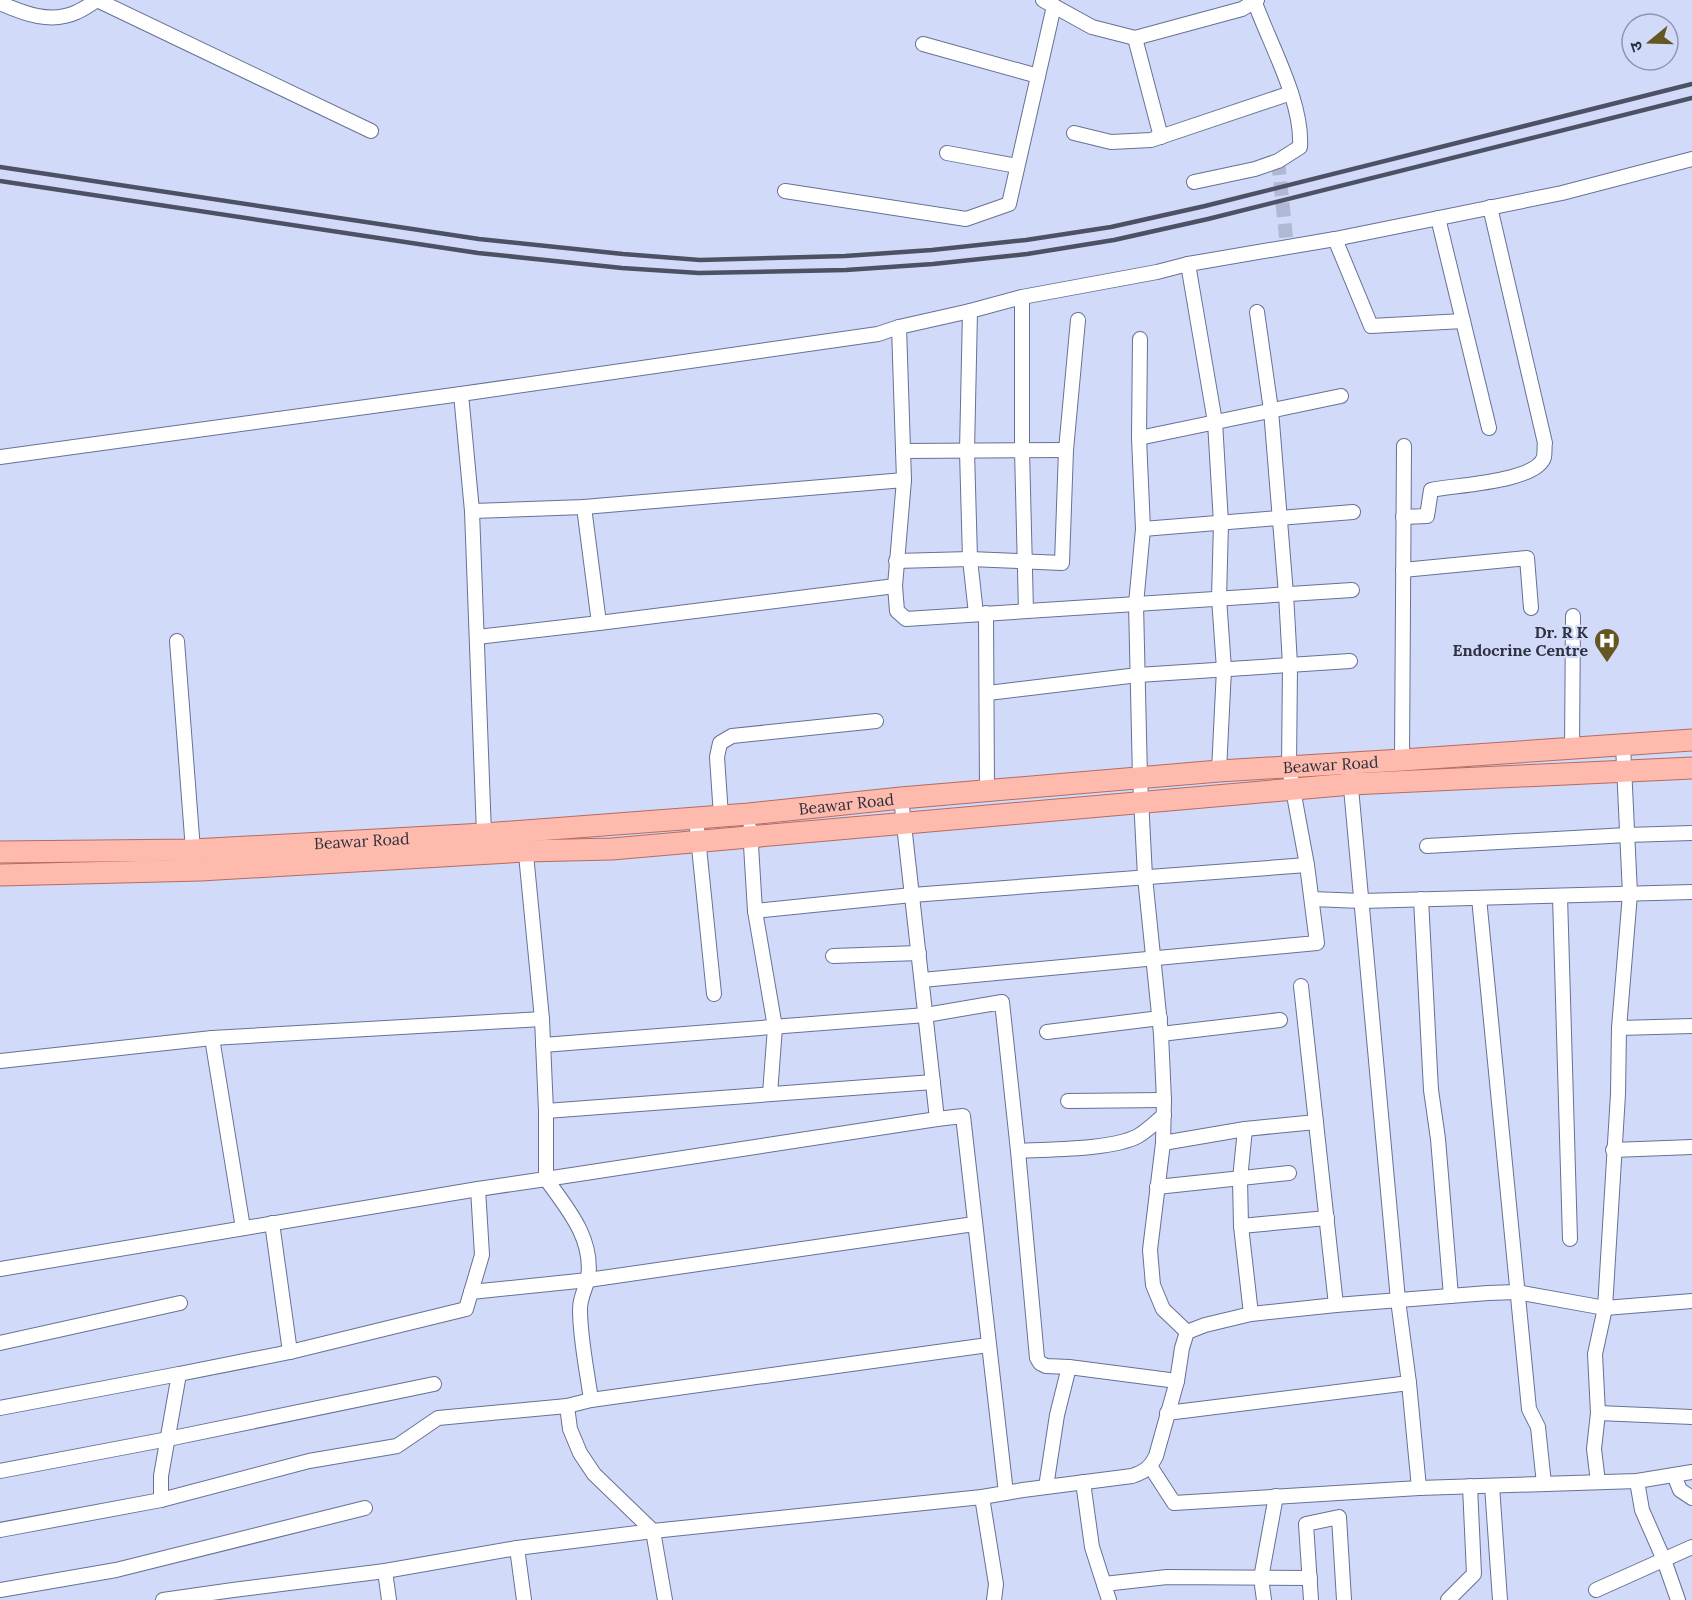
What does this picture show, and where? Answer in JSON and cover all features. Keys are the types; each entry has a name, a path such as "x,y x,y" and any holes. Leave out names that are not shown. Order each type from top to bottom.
{"main road":[{"name":"Beawar Road","path":"0,852 193,850 484,834 525,841 612,849 1293,789 1402,760 1692,740"},
{"name":"Beawar Road","path":"0,875 201,870 525,841 696,818 901,798 1220,771 1289,768 1350,773 1624,772 1692,768"}],"street":[{"path":"0,3 22,13 50,19 76,13 97,0 371,131"},
{"path":"785,191 966,219 1009,204 1038,76 1048,3 1092,27 1135,38 1242,9 1255,1 1291,93 1301,133 1300,147 1278,161 1255,169 1194,182"},
{"path":"1135,38 1161,137"},
{"path":"923,44 1038,76"},
{"path":"1074,133 1111,142 1151,140 1291,93"},
{"path":"947,153 1017,166"},
{"path":"0,457 461,394 873,334 1022,297 1157,272 1188,264 1335,239 1562,193 1692,159"},
{"path":"1403,517 1427,516 1431,490 1527,473 1539,465 1544,458 1545,443 1490,207"},
{"path":"1438,218 1489,428"},
{"path":"1335,239 1371,326 1463,321"},
{"path":"1188,264 1215,422 1221,523 1219,598 1224,669 1220,771"},
{"path":"1022,297 1022,450 1026,611"},
{"path":"970,311 967,451 970,559 981,613 988,693 987,791"},
{"path":"922,980 1317,943 1307,865 1289,768 1290,665 1286,594 1271,410 1257,312"},
{"path":"896,561 970,559 1062,564 1066,450 1077,320"},
{"path":"899,327 904,480 895,586 897,611 906,619 1352,590"},
{"path":"1140,339 1139,438 1143,529 1136,604 1140,778 1145,877 1160,1018 1164,1100 1164,1129 1150,1250 1153,1285 1163,1309 1187,1332"},
{"path":"461,394 472,511 484,834"},
{"path":"1139,438 1341,396"},
{"path":"1402,760 1404,446"},
{"path":"903,451 1066,450"},
{"path":"472,511 584,507 904,480"},
{"path":"584,507 599,622"},
{"path":"1143,529 1353,512"},
{"path":"1403,570 1527,558 1531,608"},
{"path":"477,637 895,586"},
{"path":"1572,748 1573,616"},
{"path":"177,641 193,850"},
{"path":"988,693 1138,675 1350,661"},
{"path":"721,816 717,757 720,743 732,736 876,721"},
{"path":"1598,1482 1594,1449 1598,1413 1594,1354 1605,1308 1618,1094 1619,1028 1630,894 1623,745"},
{"path":"1350,773 1398,1300 1419,1488"},
{"path":"901,798 937,1119"},
{"path":"749,814 755,911 775,1027 770,1094"},
{"path":"696,818 714,994"},
{"path":"1427,846 1692,833"},
{"path":"525,841 542,1019 546,1179 571,1214 584,1238 589,1263 588,1280 580,1307 591,1400"},
{"path":"755,911 912,895 1307,865"},
{"path":"1312,899 1362,901 1692,892"},
{"path":"1560,896 1570,1239"},
{"path":"1479,898 1529,1409 1538,1427 1544,1484"},
{"path":"1421,899 1431,1090 1438,1139 1451,1296"},
{"path":"833,956 919,953"},
{"path":"1301,986 1336,1305"},
{"path":"543,1045 926,1015 1002,1002 1037,1358 1040,1363 1058,1366 1177,1381"},
{"path":"1047,1032 1160,1018"},
{"path":"0,1061 212,1038 542,1019"},
{"path":"1161,1034 1280,1020"},
{"path":"1619,1028 1692,1026"},
{"path":"212,1038 243,1228"},
{"path":"546,1111 933,1082"},
{"path":"1068,1101 1164,1100"},
{"path":"0,1269 478,1189 963,1116 1006,1493"},
{"path":"1018,1151 1124,1142 1139,1135 1164,1129 1245,1130 1316,1122"},
{"path":"1245,1130 1240,1179 1241,1226 1251,1314"},
{"path":"1614,1150 1692,1147"},
{"path":"1157,1187 1289,1173"},
{"path":"0,1408 290,1352 466,1309 482,1255 478,1189"},
{"path":"1241,1226 1326,1218"},
{"path":"272,1224 290,1352"},
{"path":"471,1292 588,1280 974,1224"},
{"path":"1187,1332 1204,1325 1251,1314 1451,1296 1517,1292 1605,1308 1692,1301"},
{"path":"0,1344 180,1303"},
{"path":"163,1600 385,1571 517,1548 653,1531 982,1497 1132,1476 1142,1473 1156,1456 1177,1381 1187,1332"},
{"path":"0,1530 161,1500 309,1461 398,1446 438,1418 567,1406 591,1400 988,1345"},
{"path":"1046,1487 1057,1415 1058,1366"},
{"path":"161,1500 161,1476 179,1374"},
{"path":"1167,1413 1409,1383"},
{"path":"0,1472 434,1384"},
{"path":"567,1406 570,1429 580,1454 594,1474 653,1531 665,1600"},
{"path":"1598,1413 1692,1417"},
{"path":"1150,1466 1174,1503 1419,1488 1637,1481 1692,1472"},
{"path":"1674,1475 1680,1490 1692,1498"},
{"path":"1637,1481 1642,1510 1664,1560 1678,1600"},
{"path":"1083,1482 1092,1546 1109,1600"},
{"path":"1448,1600 1474,1574 1470,1486"},
{"path":"1492,1486 1500,1600"},
{"path":"1263,1600 1261,1578 1276,1496"},
{"path":"982,1497 996,1584 994,1600"},
{"path":"0,1590 116,1570 365,1508"},
{"path":"1311,1600 1306,1524 1339,1517 1344,1600"},
{"path":"1596,1590 1692,1547"},
{"path":"517,1548 524,1600"},
{"path":"385,1571 389,1600"},
{"path":"1104,1584 1167,1577 1310,1578"}],"tunnel":[{"path":"1278,161 1287,246"}],"railway":[{"path":"0,167 479,239 700,260 845,256 1026,240 1111,227 1205,206 1692,84"},
{"path":"0,181 478,253 622,268 699,273 846,270 1027,254 1114,240 1208,219 1692,98"}],"place":[{"name":"Dr. R K Endocrine Centre","path":"1607,664"}]}
